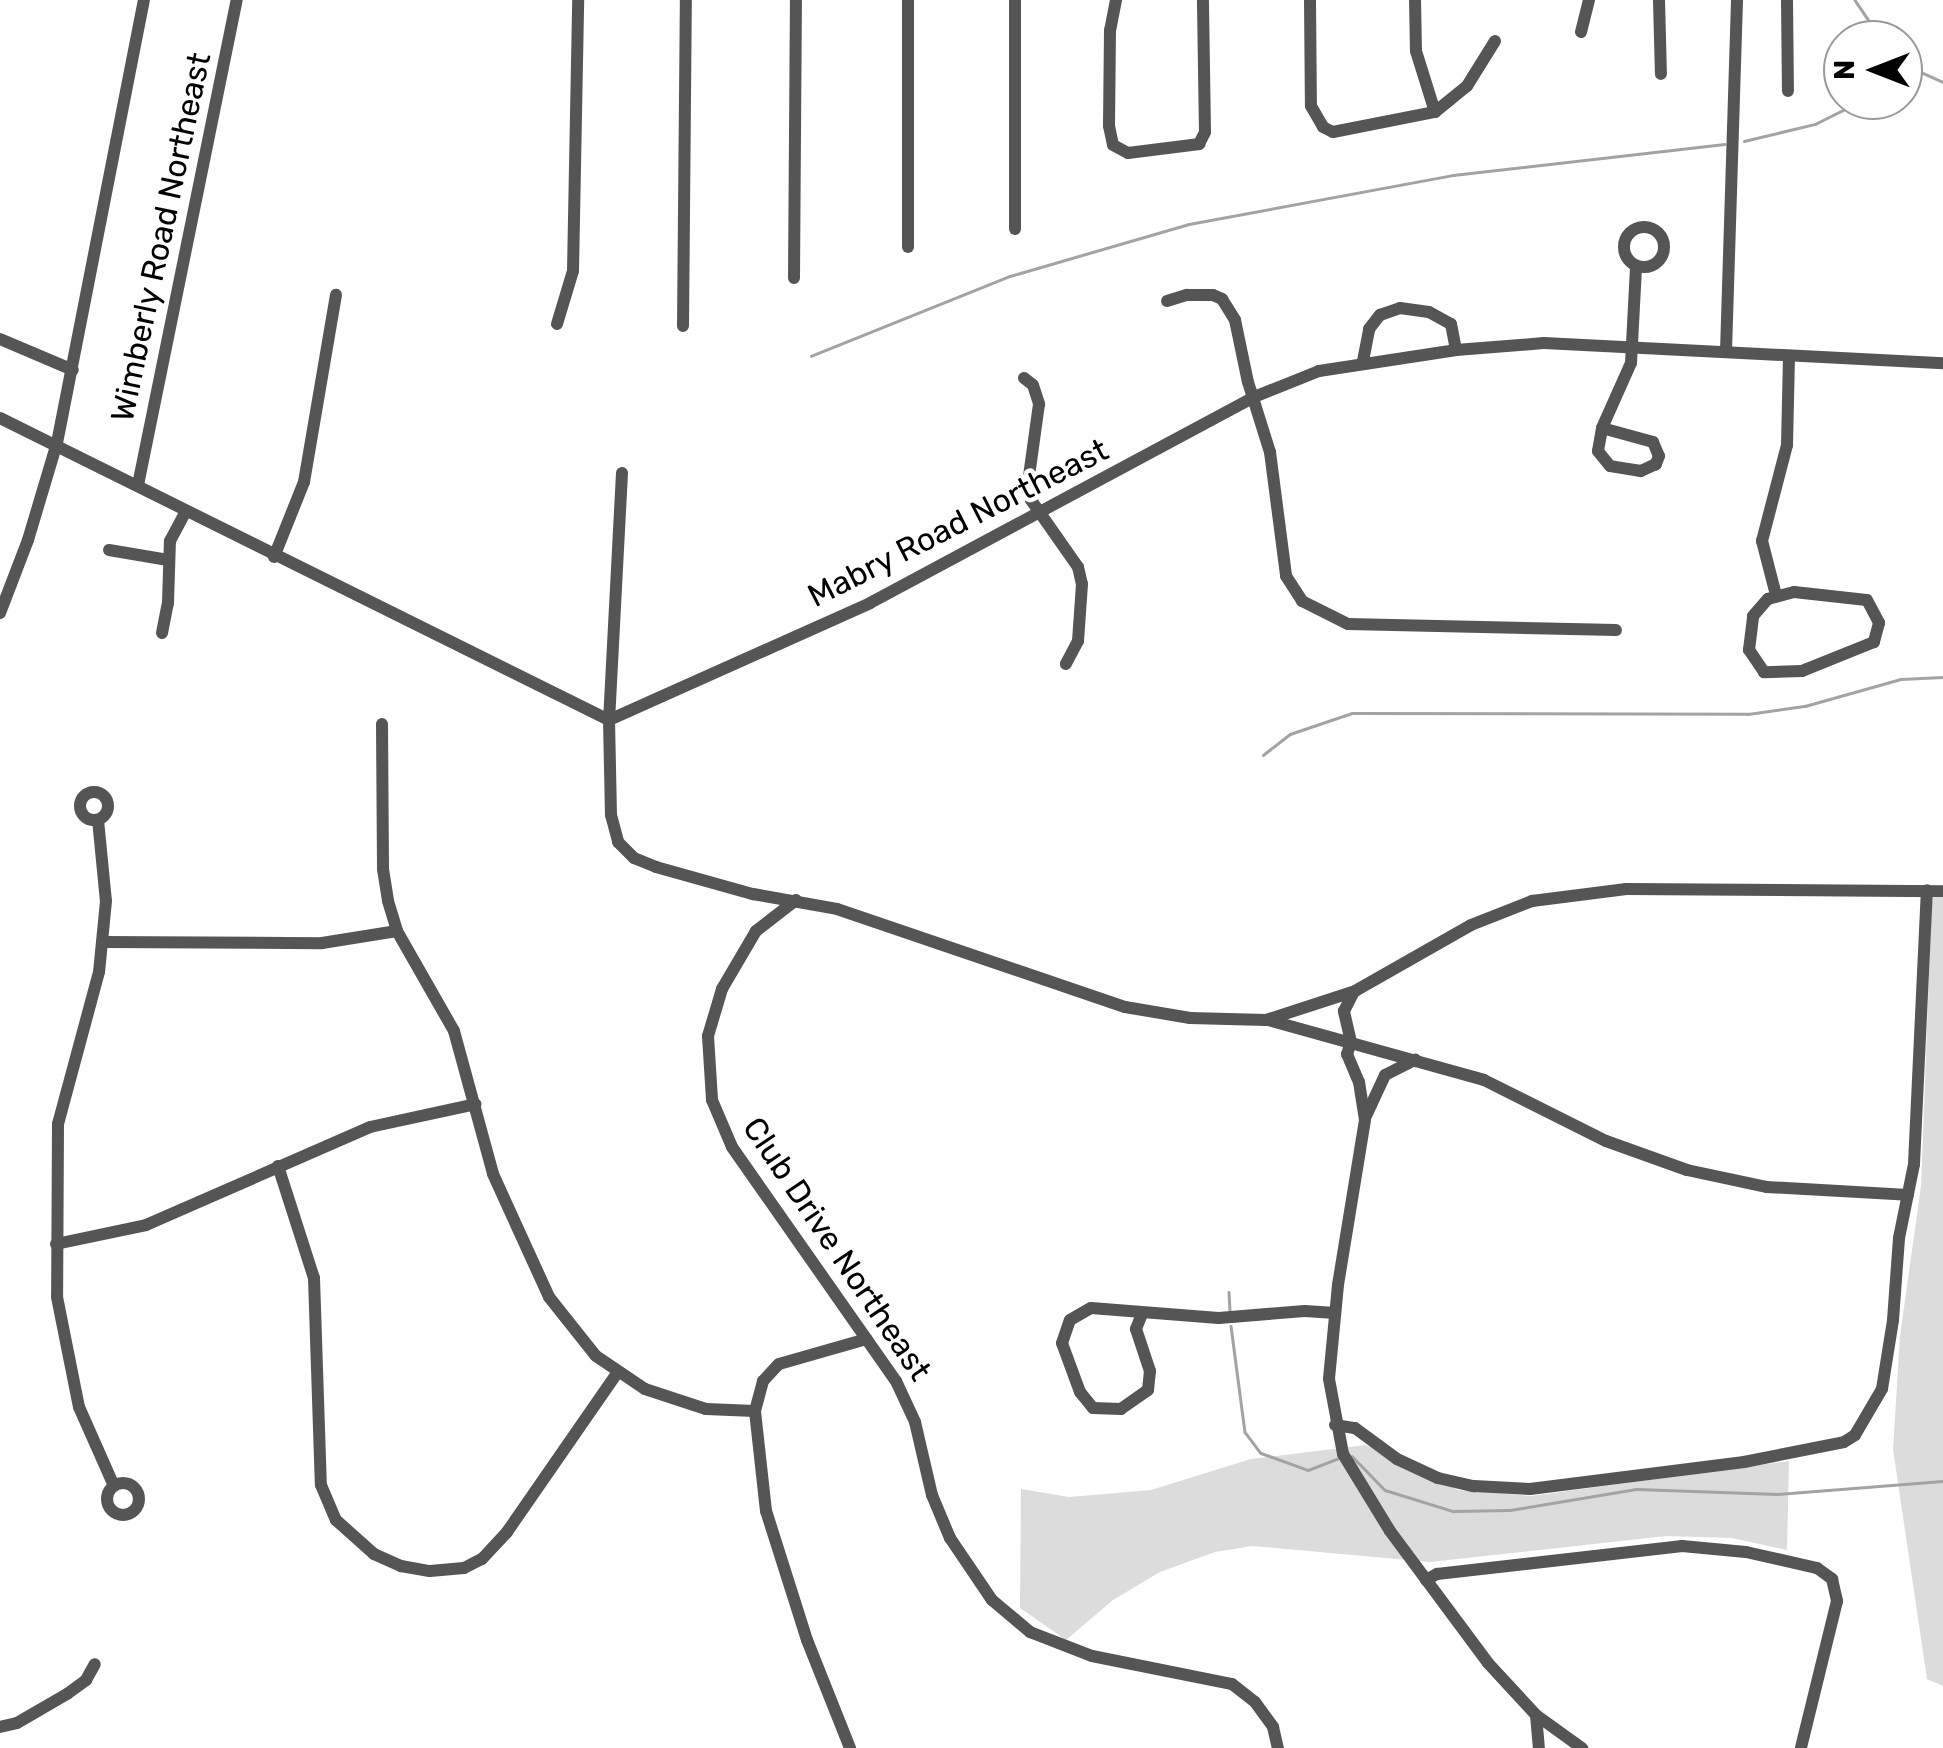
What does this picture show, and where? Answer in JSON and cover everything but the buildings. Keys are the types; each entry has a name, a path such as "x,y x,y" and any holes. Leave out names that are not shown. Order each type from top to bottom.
{"street":[{"path":"0,613 58,443 144,0"},
{"name":"Wimberly Road Northeast","path":"138,485 237,0"},
{"path":"557,324 573,271 578,0"},
{"path":"683,326 686,0"},
{"path":"794,278 796,0"},
{"path":"908,0 908,247"},
{"path":"1015,0 1015,229"},
{"path":"1116,0 1110,30 1109,126 1112,145 1128,153 1199,144 1205,132 1203,0"},
{"path":"1310,0 1311,106 1323,127 1350,131 1435,112 1467,86 1495,40"},
{"path":"1415,0 1416,51 1435,112"},
{"path":"1580,32 1589,0"},
{"path":"1659,0 1660,74"},
{"path":"1726,351 1738,0"},
{"path":"1788,0 1788,92"},
{"path":"1602,428 1653,442 1660,456 1656,464 1641,471 1610,466 1598,451 1602,428 1631,363 1636,266"},
{"path":"1167,301 1198,294 1225,294 1270,452 1286,576 1302,601 1348,624 1616,630"},
{"path":"274,557 309,462 336,295"},
{"path":"1363,362 1369,329 1380,315 1400,308 1429,312 1451,324 1456,350"},
{"path":"0,339 73,370"},
{"name":"Mabry Road Northeast","path":"610,716 651,704 880,598 1254,397 1318,371 1456,350 1544,343 1634,344 1943,363"},
{"path":"1776,595 1762,541 1788,445 1789,356"},
{"path":"1024,378 1033,386 1039,404 1028,476 1038,515 1078,567 1082,584 1078,641 1066,664"},
{"path":"0,418 58,443 274,557 610,716"},
{"path":"622,472 610,716 613,833 626,851 669,871 753,894 796,900 1005,963 1125,1007 1190,1018 1266,1020 1332,1038 1349,1048 1417,1059 1510,1091 1606,1141 1687,1170 1767,1187 1908,1195"},
{"path":"162,634 168,603 168,560 176,526 186,511"},
{"path":"109,550 152,561 168,560"},
{"path":"1794,592 1863,598 1876,613 1877,636 1865,647 1802,671 1764,672 1751,656 1751,624 1762,604 1776,595 1794,592"},
{"path":"382,724 382,869 397,931 454,1032 493,1174 549,1297 578,1338 617,1373 688,1405 755,1411"},
{"path":"98,820 106,877 102,942 90,1010 58,1124 56,1244 58,1312 79,1407 114,1486"},
{"path":"1266,1020 1355,991 1470,925 1532,901 1626,889 1943,891"},
{"path":"1335,1425 1355,1428 1397,1459 1438,1478 1474,1486 1530,1489 1744,1462 1844,1442 1863,1426 1882,1389 1917,1133 1927,890"},
{"name":"Club Drive Northeast","path":"796,900 756,931 722,990 708,1036 709,1086 732,1147 896,1381 915,1422 940,1518 992,1600 1030,1632 1059,1647 1232,1684 1255,1702 1273,1728 1278,1748"},
{"path":"102,942 322,943 397,931"},
{"path":"1355,991 1344,1011 1364,1120 1335,1314 1329,1379 1335,1425 1356,1480 1488,1663 1536,1714 1582,1748"},
{"path":"1364,1120 1385,1075 1417,1059"},
{"path":"56,1244 146,1224 370,1126 476,1104"},
{"path":"278,1166 314,1278 321,1485 336,1520 374,1554 430,1571 464,1568 482,1559 507,1532 617,1373"},
{"path":"1142,1314 1136,1329 1150,1371 1148,1390 1121,1409 1093,1408 1080,1392 1064,1352 1064,1327 1091,1308 1114,1306 1142,1314 1220,1318 1305,1311 1335,1314"},
{"path":"850,1748 807,1640 766,1512 755,1411 764,1381 778,1364 867,1338"},
{"path":"1426,1580 1437,1574 1682,1546 1746,1552 1817,1568 1832,1579 1837,1600 1801,1748"},
{"path":"0,1727 17,1723 67,1694 86,1680 95,1664"},
{"path":"1536,1714 1540,1748"}],"shaded area":[{"path":"1932,898 1943,898 1943,1686 1927,1679 1893,1449 1900,1336 1921,1186"},
{"path":"1366,1445 1458,1490 1531,1496 1789,1461 1787,1550 1732,1538 1666,1536 1430,1562 1252,1546 1215,1552 1160,1572 1113,1600 1066,1640 1020,1608 1021,1489 1069,1497 1151,1490 1251,1459"}],"waterway":[{"path":"1855,0 1868,20"},
{"path":"1923,73 1943,82"},
{"path":"1744,141 1823,120"},
{"path":"811,356 1010,276 1189,224 1453,175 1724,144"},
{"path":"1263,755 1290,734 1352,713 1748,714 1805,706 1901,679 1943,677"},
{"path":"1229,1292 1230,1310"},
{"path":"1231,1326 1245,1432 1261,1453 1308,1470 1337,1459"},
{"path":"1352,1456 1385,1490 1453,1511 1510,1510 1637,1489 1777,1494 1943,1481"}]}
